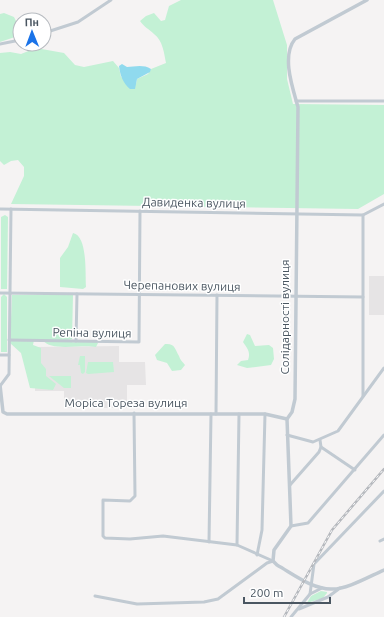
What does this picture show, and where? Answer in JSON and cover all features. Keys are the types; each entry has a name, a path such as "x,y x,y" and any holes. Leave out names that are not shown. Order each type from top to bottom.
{"street":[{"path":"52,30 78,22 111,0"},
{"name":"Солідарності вулиця","path":"291,526 290,485 286,435 287,419 292,412 295,399 298,107 289,78 290,46 292,42 302,35 367,0"},
{"path":"0,44 12,42"},
{"path":"296,100 384,101"},
{"path":"363,396 363,216 384,204"},
{"name":"Давиденка вулиця","path":"0,209 296,213 363,216"},
{"path":"0,385 9,374 11,209"},
{"name":"Репiна вулиця","path":"9,340 139,342 140,211"},
{"name":"Черепанових вулиця","path":"0,293 363,297"},
{"path":"76,341 77,294"},
{"path":"216,414 217,296"},
{"path":"0,355 9,355"},
{"path":"286,435 312,442 320,440 338,430 384,368"},
{"name":"Моріса Тореза вулиця","path":"0,385 2,409 3,412 7,414 266,414 287,419"},
{"path":"134,413 135,496 130,501 103,500 102,533 105,538 130,539 163,536 237,545 273,561 277,565 312,584 322,588 340,588"},
{"path":"209,542 211,414"},
{"path":"237,545 239,414"},
{"path":"257,555 262,530 266,414"},
{"path":"273,561 274,550 291,526 308,524 384,435"},
{"path":"290,485 319,452 321,447 320,440"},
{"path":"321,447 355,470"},
{"path":"291,617 310,594 314,564 384,492"},
{"path":"380,541 384,539"},
{"path":"95,596 137,604 204,602 218,599 267,562 273,561"},
{"path":"299,609 328,597 340,588 384,570"},
{"path":"310,594 322,588"}],"shaded area":[{"path":"369,276 384,276 384,315 369,315"},
{"path":"119,346 119,362 145,362 146,385 127,385 127,408 64,408 64,391 35,391 35,347"}],"green space":[{"path":"181,0 273,0 287,45 287,79 293,104 384,105 384,194 358,209 11,204 24,176 24,167 18,160 11,161 4,165 0,161 0,53 10,52 21,54 26,52 52,51 64,53 75,65 84,67 113,61 119,68 121,77 136,84 137,79 148,74 151,69 166,63 163,47 159,40 140,21 146,16 154,13 161,21 165,20 169,6"},
{"path":"4,13 12,16 12,38 0,42 0,14"},
{"path":"5,215 8,217 7,289 1,289 1,217"},
{"path":"73,233 78,236 81,241 85,257 86,287 83,289 60,287 60,258 68,247"},
{"path":"4,294 7,297 7,352 1,352 1,297"},
{"path":"12,295 73,295 72,339 67,340 75,342 91,340 98,343 96,347 59,347 47,344 43,340 34,340 33,345 41,348 41,363 46,369 46,376 56,384 53,390 30,388 21,353 10,343"},
{"path":"247,334 250,335 255,346 269,345 273,348 274,359 271,365 247,368 237,365 241,361 248,360 249,357 249,352 243,342"},
{"path":"165,344 171,344 173,346 185,365 181,370 172,371 167,363 157,360 155,355"},
{"path":"80,356 85,356 85,372 83,374 81,373 80,365 78,365"},
{"path":"88,362 113,362 114,372 88,374 86,373"},
{"path":"49,376 71,376 71,388 64,388"},
{"path":"321,591 327,592 323,598 307,603 311,596"}],"water":[{"path":"122,64 127,67 142,66 151,69 150,72 137,79 135,89 130,89 125,84 121,76 119,66"}],"railway":[{"path":"284,617 332,530 384,469"}]}
